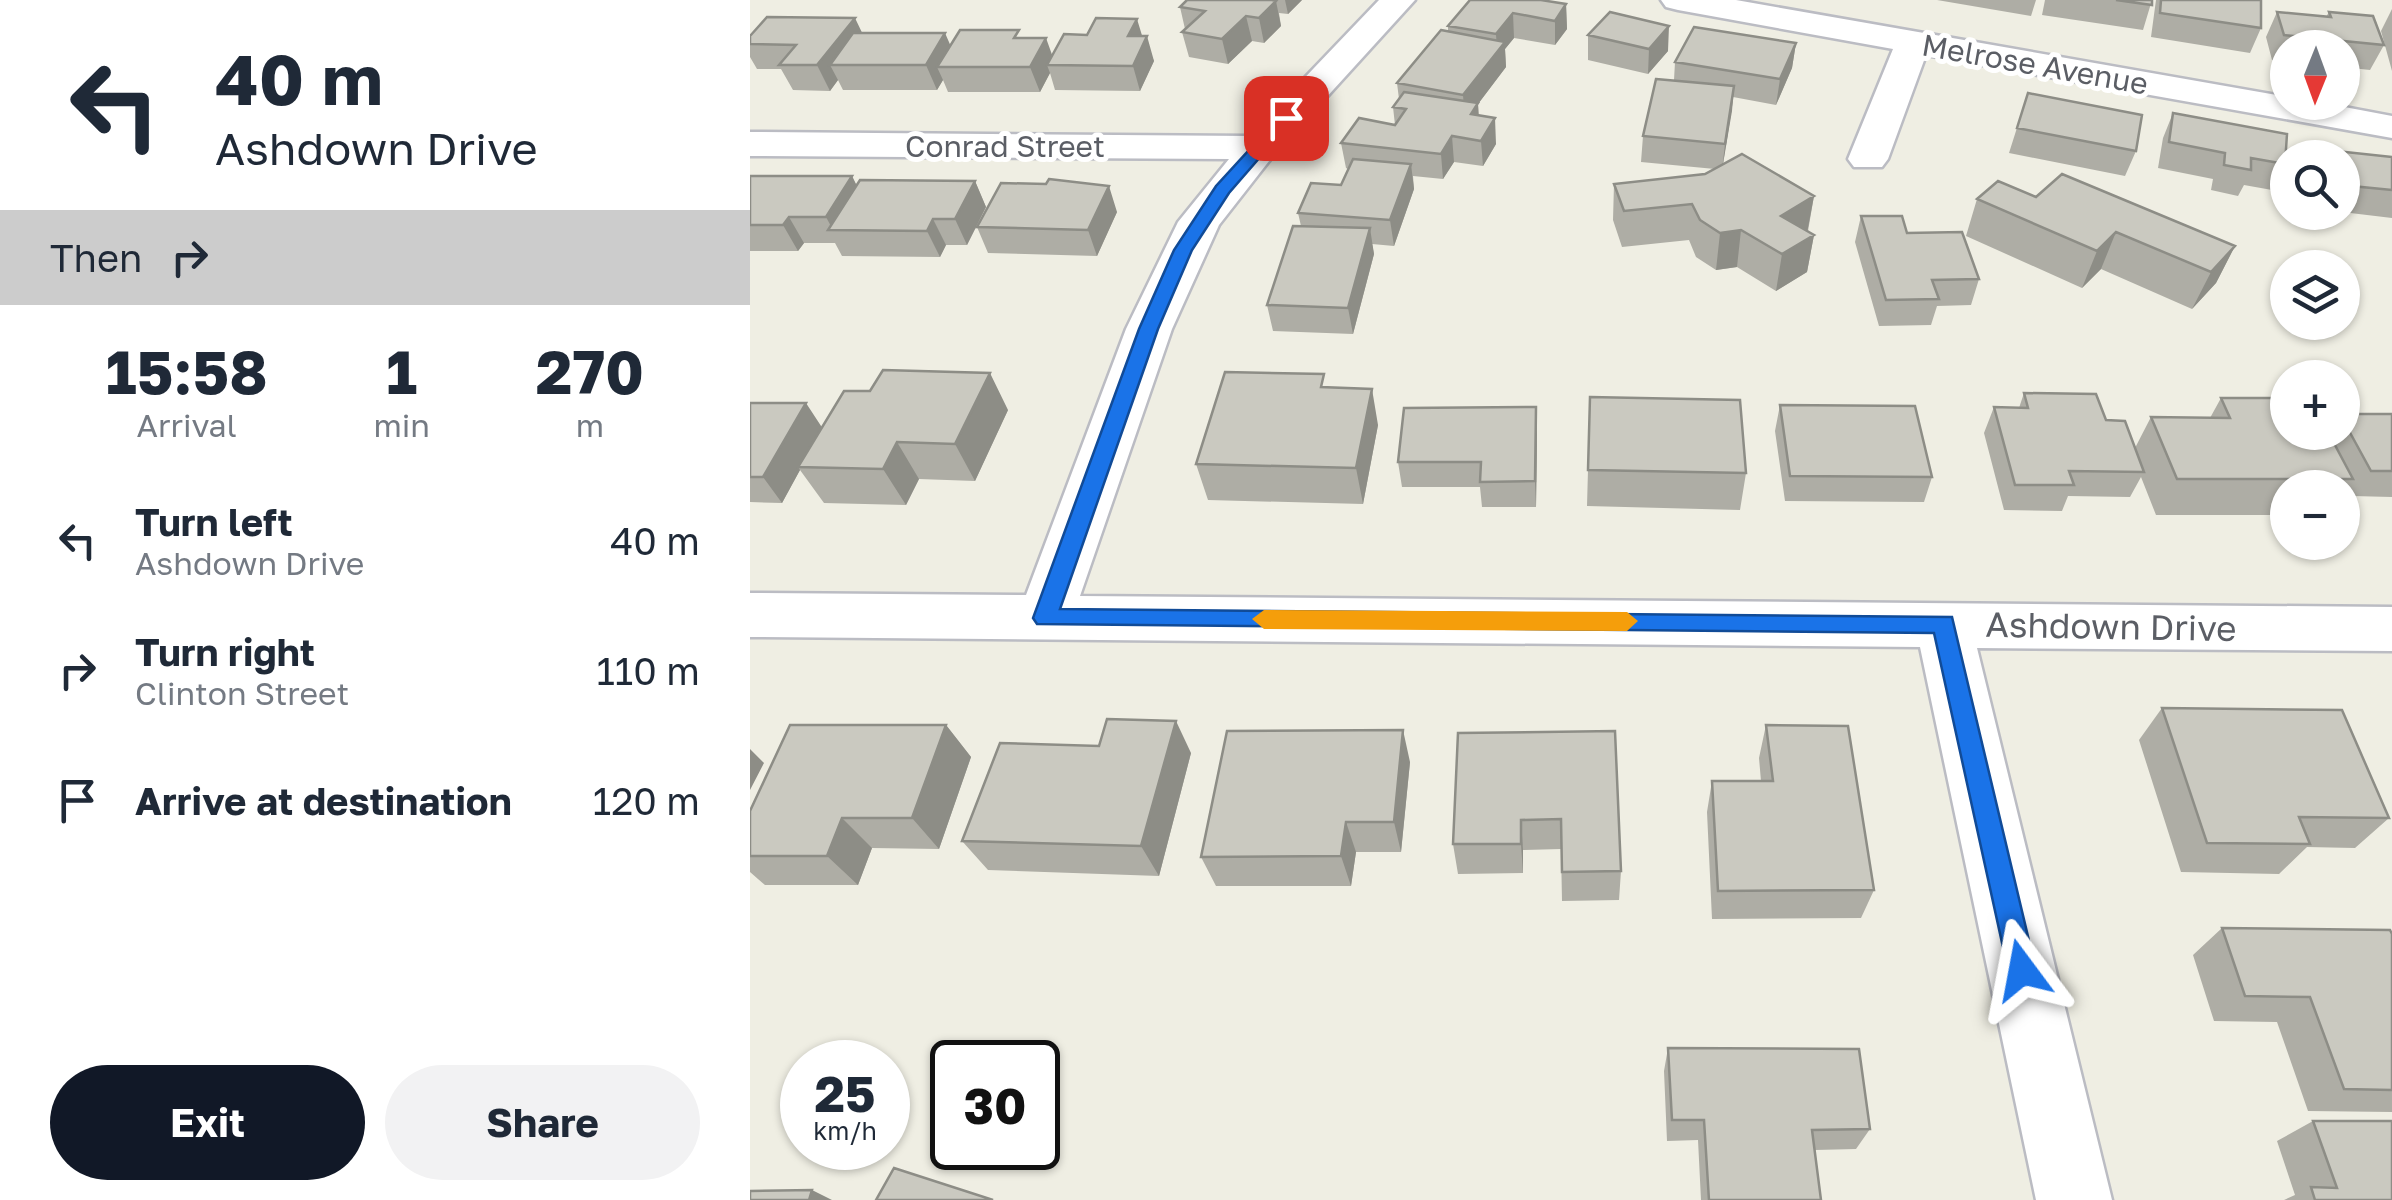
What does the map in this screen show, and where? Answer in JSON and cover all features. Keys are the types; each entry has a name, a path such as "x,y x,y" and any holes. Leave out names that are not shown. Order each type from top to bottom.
{"street":[{"path":"1045,618 1144,342 1183,250 1222,190 1398,0"},
{"name":"Melrose Avenue","path":"1678,0 2392,127"},
{"path":"1868,158 1913,43"},
{"name":"Conrad Street","path":"750,144 1260,148"},
{"name":"Ashdown Drive","path":"750,615 2392,629"},
{"path":"1944,624 2074,1200"}],"building":[{"path":"1187,0 1276,1 1259,18 1246,16 1222,39 1182,32 1205,11 1180,7"},
{"path":"1470,0 1566,4 1555,21 1513,13 1496,34 1448,26"},
{"path":"2116,0 2152,0 2152,5"},
{"path":"2161,0 2261,0 2261,28 2160,13"},
{"path":"1610,12 1669,26 1649,49 1588,35"},
{"path":"2277,12 2373,16 2384,45 2360,43 2360,30 2282,30"},
{"path":"767,17 855,18 817,65 779,65 796,45 750,44 750,36"},
{"path":"1096,18 1137,19 1128,36 1147,36 1133,66 1047,65 1064,34 1087,35"},
{"path":"1694,27 1796,43 1780,79 1675,62"},
{"path":"960,30 1019,30 1014,38 1046,38 1030,67 937,67"},
{"path":"1441,30 1505,42 1463,95 1397,83"},
{"path":"853,33 945,33 926,65 830,65"},
{"path":"1656,79 1734,86 1725,144 1643,136"},
{"path":"1404,92 1478,103 1471,114 1495,118 1481,141 1452,136 1441,154 1341,143 1359,118 1395,125 1406,109 1393,107"},
{"path":"2028,93 2142,115 2136,151 2017,128"},
{"path":"2173,113 2287,134 2287,140 2270,140 2270,161 2251,158 2251,170 2224,165 2225,153 2169,142"},
{"path":"1742,154 1814,196 1781,216 1814,235 1782,254 1741,230 1720,233 1700,220 1692,204 1624,211 1614,184 1705,174"},
{"path":"2360,154 2392,157 2392,190 2360,187"},
{"path":"1353,159 1411,164 1390,220 1298,213 1311,183 1341,185"},
{"path":"2062,174 2235,246 2211,272 2116,232 2097,251 1977,199 1998,181 2036,197"},
{"path":"750,176 852,176 826,217 789,217 783,225 750,225"},
{"path":"1049,179 1109,186 1088,230 977,227 1001,183 1046,184"},
{"path":"860,180 975,181 955,219 933,219 927,231 828,230"},
{"path":"1861,216 1902,216 1907,233 1962,232 1979,279 1932,280 1939,299 1886,300"},
{"path":"1293,226 1370,228 1348,308 1267,305"},
{"path":"883,370 990,373 955,444 897,442 883,469 798,467 844,391 870,391"},
{"path":"1225,372 1324,374 1321,387 1372,389 1356,468 1196,464"},
{"path":"2024,393 2096,394 2106,420 2125,421 2144,472 2069,471 2074,485 2015,485 1994,407 2028,408"},
{"path":"1590,397 1740,400 1746,473 1588,470"},
{"path":"2221,398 2270,398 2270,450 2338,450 2348,470 2270,470 2270,479 2177,479 2151,417 2230,418"},
{"path":"750,403 806,403 763,477 750,477"},
{"path":"1780,405 1915,406 1932,477 1790,476"},
{"path":"1536,407 1535,481 1480,482 1481,462 1398,462 1404,408"},
{"path":"2360,414 2392,414 2392,471 2371,471 2360,450"},
{"path":"2162,708 2342,710 2389,818 2299,817 2310,844 2207,843"},
{"path":"1107,719 1176,721 1141,846 962,841 1000,743 1099,746"},
{"path":"790,725 946,725 912,818 842,818 827,856 750,856 750,811"},
{"path":"1766,725 1848,726 1874,890 1718,891 1712,781 1773,781"},
{"path":"1403,730 1394,822 1346,822 1341,856 1201,857 1227,731"},
{"path":"1615,731 1621,871 1562,872 1561,819 1521,820 1521,844 1453,844 1458,733"},
{"path":"2222,928 2390,930 2392,1090 2344,1089 2310,997 2245,996"},
{"path":"1668,1048 1859,1049 1870,1129 1812,1130 1821,1200 1709,1200 1704,1120 1672,1120"},
{"path":"2313,1121 2392,1121 2392,1200 2315,1200 2311,1187 2337,1188"},
{"path":"893,1170 900,1170 993,1200 876,1200"},
{"path":"812,1190 809,1200 750,1200 750,1191"}],"slow traffic":[{"path":"1264,619 1627,621"}],"route":[{"path":"1286,118 1222,190 1183,250 1149,329 1045,618 1944,624 2022,970"}]}
